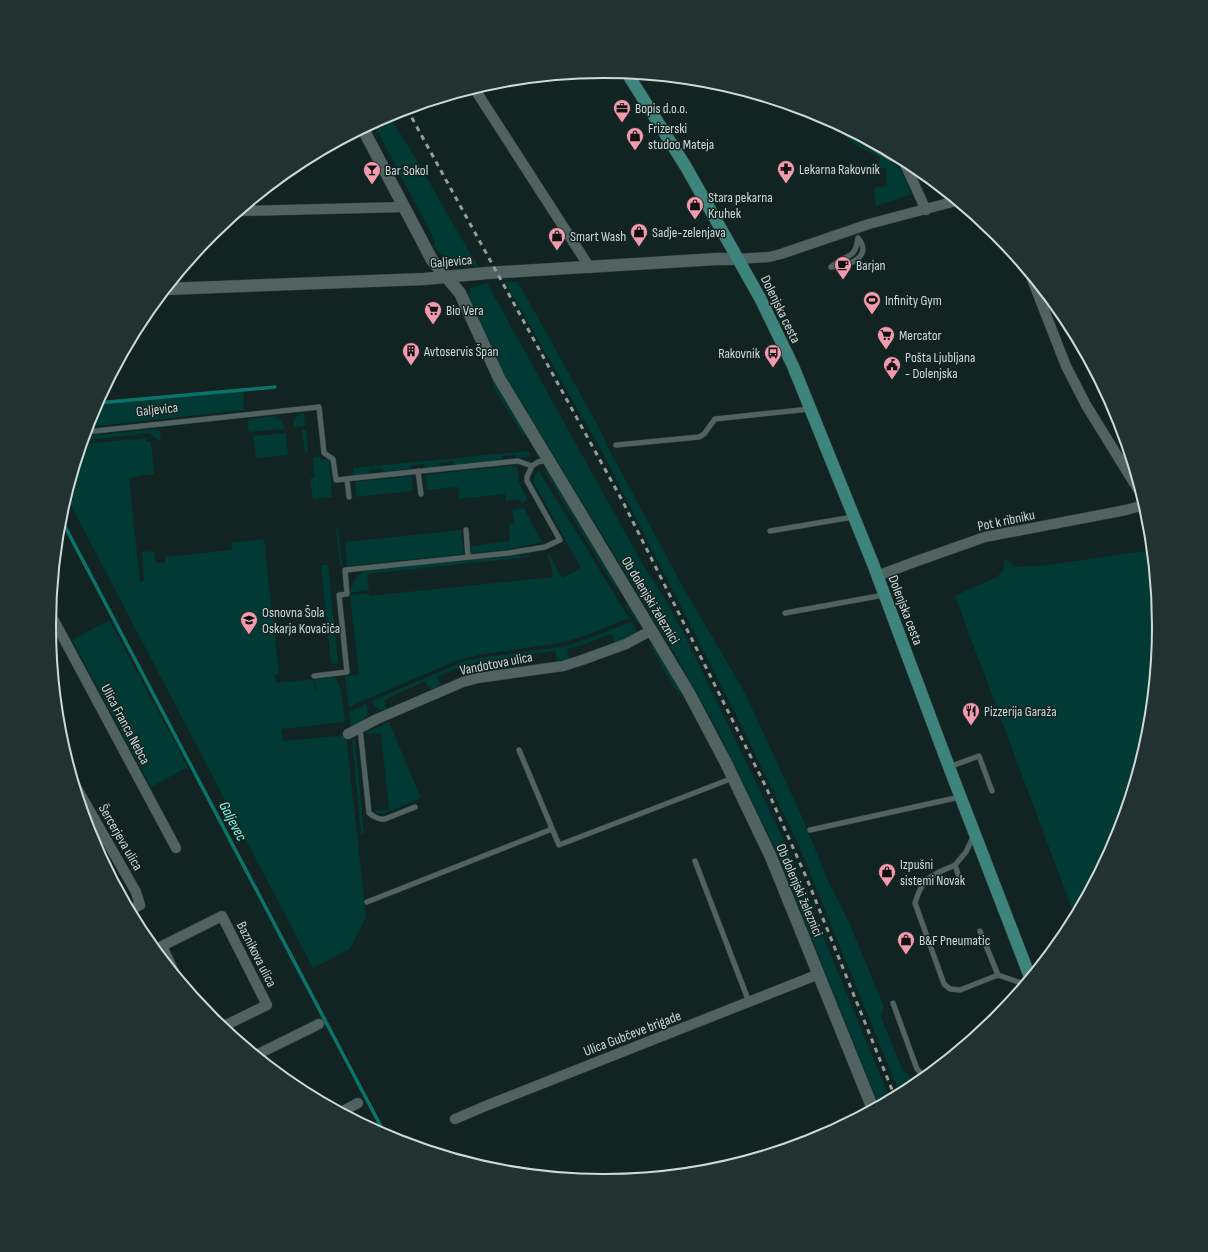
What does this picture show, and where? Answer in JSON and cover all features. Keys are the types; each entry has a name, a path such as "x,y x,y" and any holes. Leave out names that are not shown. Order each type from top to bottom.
{"main road":[{"name":"Dolenjska cesta","path":"631,79 686,167 760,298 793,366 877,576 1028,973"}],"street":[{"path":"478,93 590,268"},
{"name":"Ob dolenjski železnici","path":"365,133 432,260 460,292 499,378 689,693 733,777 771,857 871,1104"},
{"path":"907,170 926,210"},
{"name":"Dolenjska cesta","path":"738,259 769,257 781,254 869,224 951,202"},
{"path":"247,211 404,207"},
{"name":"Galjevica","path":"173,288 424,279 717,259 738,259"},
{"path":"1035,288 1066,366 1086,405 1131,478"},
{"name":"Pot k ribniku","path":"877,576 985,537 1138,507"},
{"name":"Ulica Franca Nebca","path":"56,624 176,848"},
{"name":"Vandotova ulica","path":"348,734 463,682 478,678 563,666 626,644 652,630"},
{"name":"Šercerjeva ulica","path":"86,804 136,892 140,905 134,908"},
{"name":"Baznikova ulica","path":"168,958 162,946 222,916 267,1005 228,1024"},
{"name":"Ulica Gubčeve brigade","path":"455,1119 819,974"},
{"path":"260,1053 319,1024"},
{"path":"346,1109 358,1103"}],"lane":[{"path":"858,238 864,247 859,257 841,267 831,267 838,261 849,257 855,252 858,238"},
{"name":"Galjevica","path":"92,431 319,407 324,453 334,459 336,480 347,479"},
{"path":"616,445 699,437 704,434 715,419 810,409"},
{"path":"314,676 347,672 339,595 347,594 345,570 539,548 545,547 560,540 527,482 528,471 532,466 538,462 548,459"},
{"path":"350,497 347,479 518,461 532,466"},
{"path":"418,471 421,494"},
{"path":"770,531 854,517"},
{"path":"466,530 468,557"},
{"path":"785,613 884,595"},
{"path":"360,728 369,814 373,817 385,819 415,807"},
{"path":"519,750 559,845 733,777"},
{"path":"949,767 979,756 992,790"},
{"path":"810,830 961,797"},
{"path":"367,902 552,829"},
{"path":"975,832 966,852 955,865 929,877 923,883 915,903 944,984 950,989 960,990 998,975 1020,983"},
{"path":"695,861 749,1002"},
{"path":"955,865 959,877"},
{"path":"980,932 998,975"},
{"path":"893,1003 917,1069 921,1073"}],"shaded area":[{"path":"392,121 412,152 478,266 453,262 438,251 434,246 435,241 376,128"},
{"path":"845,134 864,144 899,167 912,194 876,206 874,189 877,187 887,186 886,168 877,168 880,158 852,143"},
{"path":"505,282 518,282 598,426 684,589 744,691 802,817 829,883 848,920 884,1007 881,1017 903,1071 908,1074 911,1080 898,1088 798,844 747,737 605,457"},
{"path":"487,283 643,565 666,600 686,638 782,836 888,1095 878,1101 778,855 719,733 675,654 505,375 469,296 470,288"},
{"path":"492,379 526,435 524,437 494,388"},
{"path":"243,391 244,410 94,426 104,403"},
{"path":"304,413 305,426 293,427 296,418"},
{"path":"273,416 281,420 285,429 249,432 247,423 249,419"},
{"path":"157,429 160,431 161,442 149,433 89,440 90,436"},
{"path":"302,430 306,430 308,452 305,453"},
{"path":"286,433 288,455 256,458 253,436"},
{"path":"146,438 147,442 151,442 154,474 129,478 140,581 144,581 142,552 154,551 156,563 165,563 165,557 232,550 231,543 264,539 279,674 275,674 276,683 313,679 315,692 317,691 315,679 335,677 341,689 345,722 281,729 283,741 346,735 366,917 350,949 313,968 70,504 87,443"},
{"path":"528,451 530,455 526,457 516,458 515,455 502,456 502,460 454,465 453,461 439,463 440,466 425,468 424,464 411,466 411,469 383,472 383,469 369,470 369,474 353,476 353,468"},
{"path":"320,456 321,460 329,460 332,497 313,499 310,479 315,478 313,457"},
{"path":"517,465 519,483 527,498 526,501 521,504 520,500 506,501 505,494 459,499 458,487 427,490 425,475"},
{"path":"544,470 550,474 616,582 616,589"},
{"path":"538,471 629,618 590,634 561,643 483,654 455,661 349,707 345,676 359,674 350,595 369,593 369,596 553,577 551,564 547,556 549,554 562,578 581,568 534,483 534,476"},
{"path":"412,476 413,491 356,497 355,482"},
{"path":"524,508 542,542 504,550 471,553 471,546 510,541 509,525 514,524 512,510"},
{"path":"336,529 338,529 342,565 340,565"},
{"path":"461,530 464,554 347,566 345,542"},
{"path":"1146,551 1151,590 1151,662 1147,698 1133,768 1123,802 1110,836 1072,910 955,596 997,577 1004,569 1004,559 1018,567 1041,566"},
{"path":"531,555 530,557 367,574 369,590 350,593 355,579 366,571"},
{"path":"321,565 328,565 338,663 331,664"},
{"path":"625,604 635,613 639,626"},
{"path":"109,620 188,767 151,787 72,640"},
{"path":"631,622 637,631 633,635 615,643 611,634 583,645 567,649 569,658 557,661 555,651 493,660 494,670 480,672 479,662 461,667 437,677 441,686 430,690 425,681 384,700 387,709 378,709 374,706 372,701 462,662 478,658 567,646"},
{"path":"649,644 657,650 681,691 679,695"},
{"path":"366,704 368,713 367,716 351,728 349,712"},
{"path":"389,722 421,798 383,814 376,813 376,811 389,809 381,734 364,733"},
{"path":"352,739 355,739 364,833 361,834"}],"waterway":[{"path":"104,402 275,387"},
{"name":"Galjevec","path":"66,528 381,1126"}],"railway":[{"path":"410,114 623,502 766,787 807,879 893,1092"}],"place":[{"name":"Bopis d.o.o.","path":"622,123"},
{"name":"Frizerski studoo Mateja","path":"635,151"},
{"name":"Lekarna Rakovnik","path":"786,184"},
{"name":"Bar Sokol","path":"372,185"},
{"name":"Stara pekarna Kruhek","path":"695,220"},
{"name":"Sadje-zelenjava","path":"639,247"},
{"name":"Smart Wash","path":"557,251"},
{"name":"Barjan","path":"843,280"},
{"name":"Infinity Gym","path":"872,315"},
{"name":"Bio Vera","path":"433,325"},
{"name":"Mercator","path":"886,350"},
{"name":"Avtoservis Špan","path":"411,366"},
{"name":"Rakovnik","path":"773,368"},
{"name":"Pošta Ljubljana - Dolenjska","path":"892,380"},
{"name":"Osnovna Šola Oskarja Kovačiča","path":"249,635"},
{"name":"Pizzerija Garaža","path":"971,726"},
{"name":"Izpušni sistemi Novak","path":"887,887"},
{"name":"B&F Pneumatic","path":"906,955"}]}
